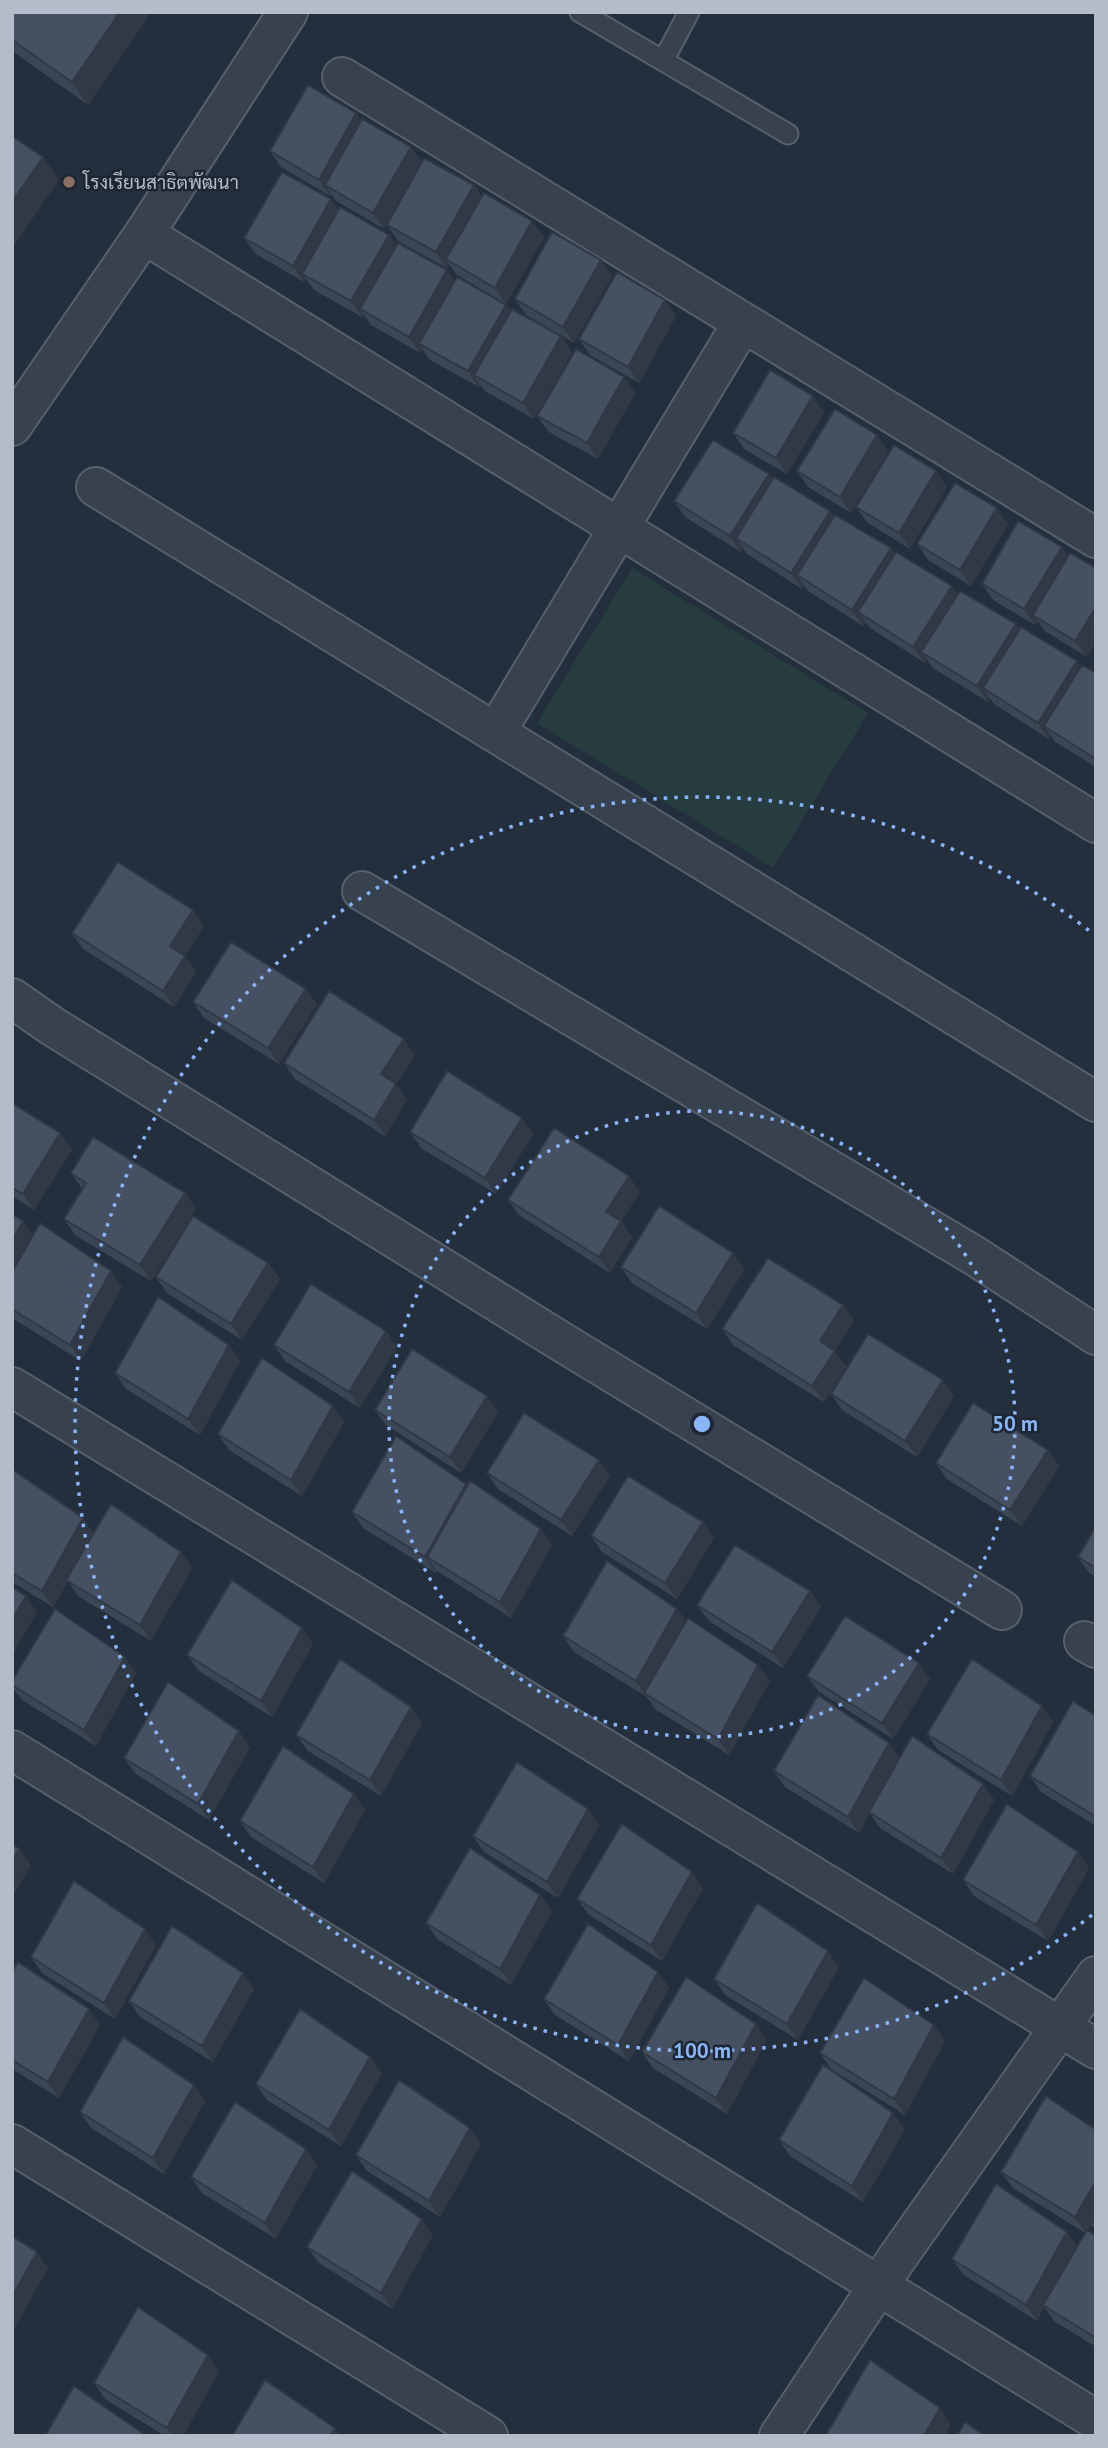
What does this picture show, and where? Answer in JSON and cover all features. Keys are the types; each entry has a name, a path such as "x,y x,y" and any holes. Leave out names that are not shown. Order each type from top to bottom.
{"street":[{"path":"12,426 144,234 288,12"},
{"path":"342,77 1096,538"},
{"path":"144,234 1096,822"},
{"path":"496,732 743,322"},
{"path":"96,487 1096,1102"},
{"path":"362,891 975,1256 1096,1335"},
{"path":"12,998 52,1026 550,1335 1002,1610"},
{"path":"12,1387 1096,2049"},
{"path":"12,1750 1096,2420"},
{"path":"779,2436 879,2285 1096,1976"},
{"path":"12,2144 488,2436"}],"lane":[{"path":"580,12 788,134"},
{"path":"663,61 689,12"}],"green space":[{"path":"632,568 868,713 773,868 537,723"}],"building":[{"path":"12,12 120,12 72,82 12,40"},
{"path":"308,85 356,113 319,180 270,151"},
{"path":"362,119 411,147 373,213 325,185"},
{"path":"12,136 43,157 12,202"},
{"path":"424,158 474,185 436,252 387,225"},
{"path":"282,172 331,199 293,266 244,238"},
{"path":"484,193 532,221 495,288 446,259"},
{"path":"340,207 389,235 351,301 302,274"},
{"path":"552,232 601,260 563,327 515,299"},
{"path":"398,243 447,270 409,337 360,309"},
{"path":"617,272 665,300 628,367 579,339"},
{"path":"457,277 506,305 468,371 419,344"},
{"path":"512,309 561,336 523,403 474,375"},
{"path":"576,349 624,377 587,443 537,416"},
{"path":"770,370 813,396 776,458 733,433"},
{"path":"835,409 877,435 840,497 797,471"},
{"path":"713,440 769,474 730,536 674,501"},
{"path":"894,445 936,471 899,533 856,507"},
{"path":"774,477 830,511 791,573 736,538"},
{"path":"955,483 997,508 960,570 917,544"},
{"path":"835,515 891,548 852,610 797,575"},
{"path":"1018,521 1062,547 1024,609 982,584"},
{"path":"896,552 952,586 913,647 858,612"},
{"path":"1070,553 1096,568 1096,607 1075,641 1033,615"},
{"path":"960,591 1016,624 977,686 921,652"},
{"path":"1021,627 1077,661 1038,723 983,688"},
{"path":"1082,665 1096,673 1096,759 1044,726"},
{"path":"118,862 193,910 170,946 185,956 163,991 72,933"},
{"path":"231,942 306,989 268,1048 193,1002"},
{"path":"329,991 404,1039 381,1074 396,1084 374,1120 284,1063"},
{"path":"447,1071 522,1118 485,1178 410,1132"},
{"path":"12,1103 60,1133 23,1194 12,1188"},
{"path":"554,1128 629,1176 606,1212 621,1221 599,1257 508,1200"},
{"path":"93,1137 185,1193 140,1265 64,1219 86,1183 71,1173"},
{"path":"659,1206 733,1253 696,1313 621,1267"},
{"path":"12,1214 23,1221 12,1241"},
{"path":"193,1216 268,1263 231,1324 156,1277"},
{"path":"40,1223 111,1271 70,1345 12,1309 12,1272"},
{"path":"768,1258 843,1305 820,1341 835,1351 812,1386 722,1329"},
{"path":"311,1284 386,1331 349,1392 274,1345"},
{"path":"158,1297 229,1345 188,1419 115,1373"},
{"path":"868,1334 943,1380 905,1441 831,1394"},
{"path":"412,1349 487,1396 450,1457 375,1410"},
{"path":"262,1358 333,1406 291,1480 218,1434"},
{"path":"973,1403 1048,1450 1010,1510 936,1463"},
{"path":"524,1413 599,1460 561,1520 487,1473"},
{"path":"396,1436 466,1484 425,1557 352,1512"},
{"path":"13,1470 83,1518 42,1591 12,1573"},
{"path":"628,1476 703,1522 665,1583 591,1536"},
{"path":"470,1481 541,1529 500,1602 427,1557"},
{"path":"111,1504 181,1552 140,1625 66,1580"},
{"path":"1096,1526 1096,1568 1078,1557"},
{"path":"735,1545 810,1591 772,1652 697,1605"},
{"path":"607,1561 677,1609 636,1681 563,1636"},
{"path":"232,1580 302,1628 261,1701 187,1655"},
{"path":"12,1587 26,1596 12,1620"},
{"path":"55,1609 125,1657 84,1730 12,1685"},
{"path":"845,1616 919,1663 882,1723 807,1676"},
{"path":"688,1618 758,1665 718,1739 644,1693"},
{"path":"340,1659 411,1707 370,1780 296,1735"},
{"path":"972,1659 1042,1706 1001,1780 927,1734"},
{"path":"168,1682 239,1731 198,1804 124,1758"},
{"path":"818,1695 889,1743 848,1817 774,1771"},
{"path":"1073,1701 1096,1716 1096,1817 1030,1776"},
{"path":"912,1736 983,1784 941,1858 869,1812"},
{"path":"283,1746 354,1794 313,1867 240,1821"},
{"path":"517,1762 588,1809 547,1882 473,1836"},
{"path":"1007,1804 1078,1852 1036,1925 963,1880"},
{"path":"622,1824 692,1872 651,1945 577,1899"},
{"path":"12,1844 19,1849 12,1862"},
{"path":"470,1848 540,1895 500,1969 426,1923"},
{"path":"74,1881 145,1929 104,2003 31,1957"},
{"path":"757,1903 828,1951 787,2024 714,1979"},
{"path":"588,1924 658,1972 618,2045 544,1999"},
{"path":"172,1926 243,1973 202,2046 129,2001"},
{"path":"18,1962 89,2009 48,2082 12,2060 12,1972"},
{"path":"686,1977 756,2024 716,2098 642,2052"},
{"path":"864,1978 934,2025 894,2099 820,2053"},
{"path":"300,2009 370,2057 329,2130 256,2084"},
{"path":"123,2037 194,2085 153,2158 80,2112"},
{"path":"823,2065 893,2113 852,2186 779,2140"},
{"path":"399,2080 470,2128 429,2201 356,2155"},
{"path":"1046,2096 1096,2130 1096,2181 1075,2217 1001,2172"},
{"path":"235,2102 306,2149 265,2223 191,2177"},
{"path":"352,2171 422,2219 381,2293 307,2247"},
{"path":"996,2184 1067,2232 1026,2305 952,2259"},
{"path":"1087,2230 1096,2236 1096,2338 1043,2305"},
{"path":"12,2236 37,2252 12,2297"},
{"path":"138,2307 208,2355 167,2428 94,2383"},
{"path":"870,2360 940,2408 924,2436 826,2435"},
{"path":"265,2380 335,2428 330,2436 232,2436"},
{"path":"74,2386 144,2434 143,2436 45,2436"},
{"path":"965,2422 985,2436 957,2436"}],"place":[{"name":"โรงเรียนสาธิตพัฒนา","path":"69,182"}]}
